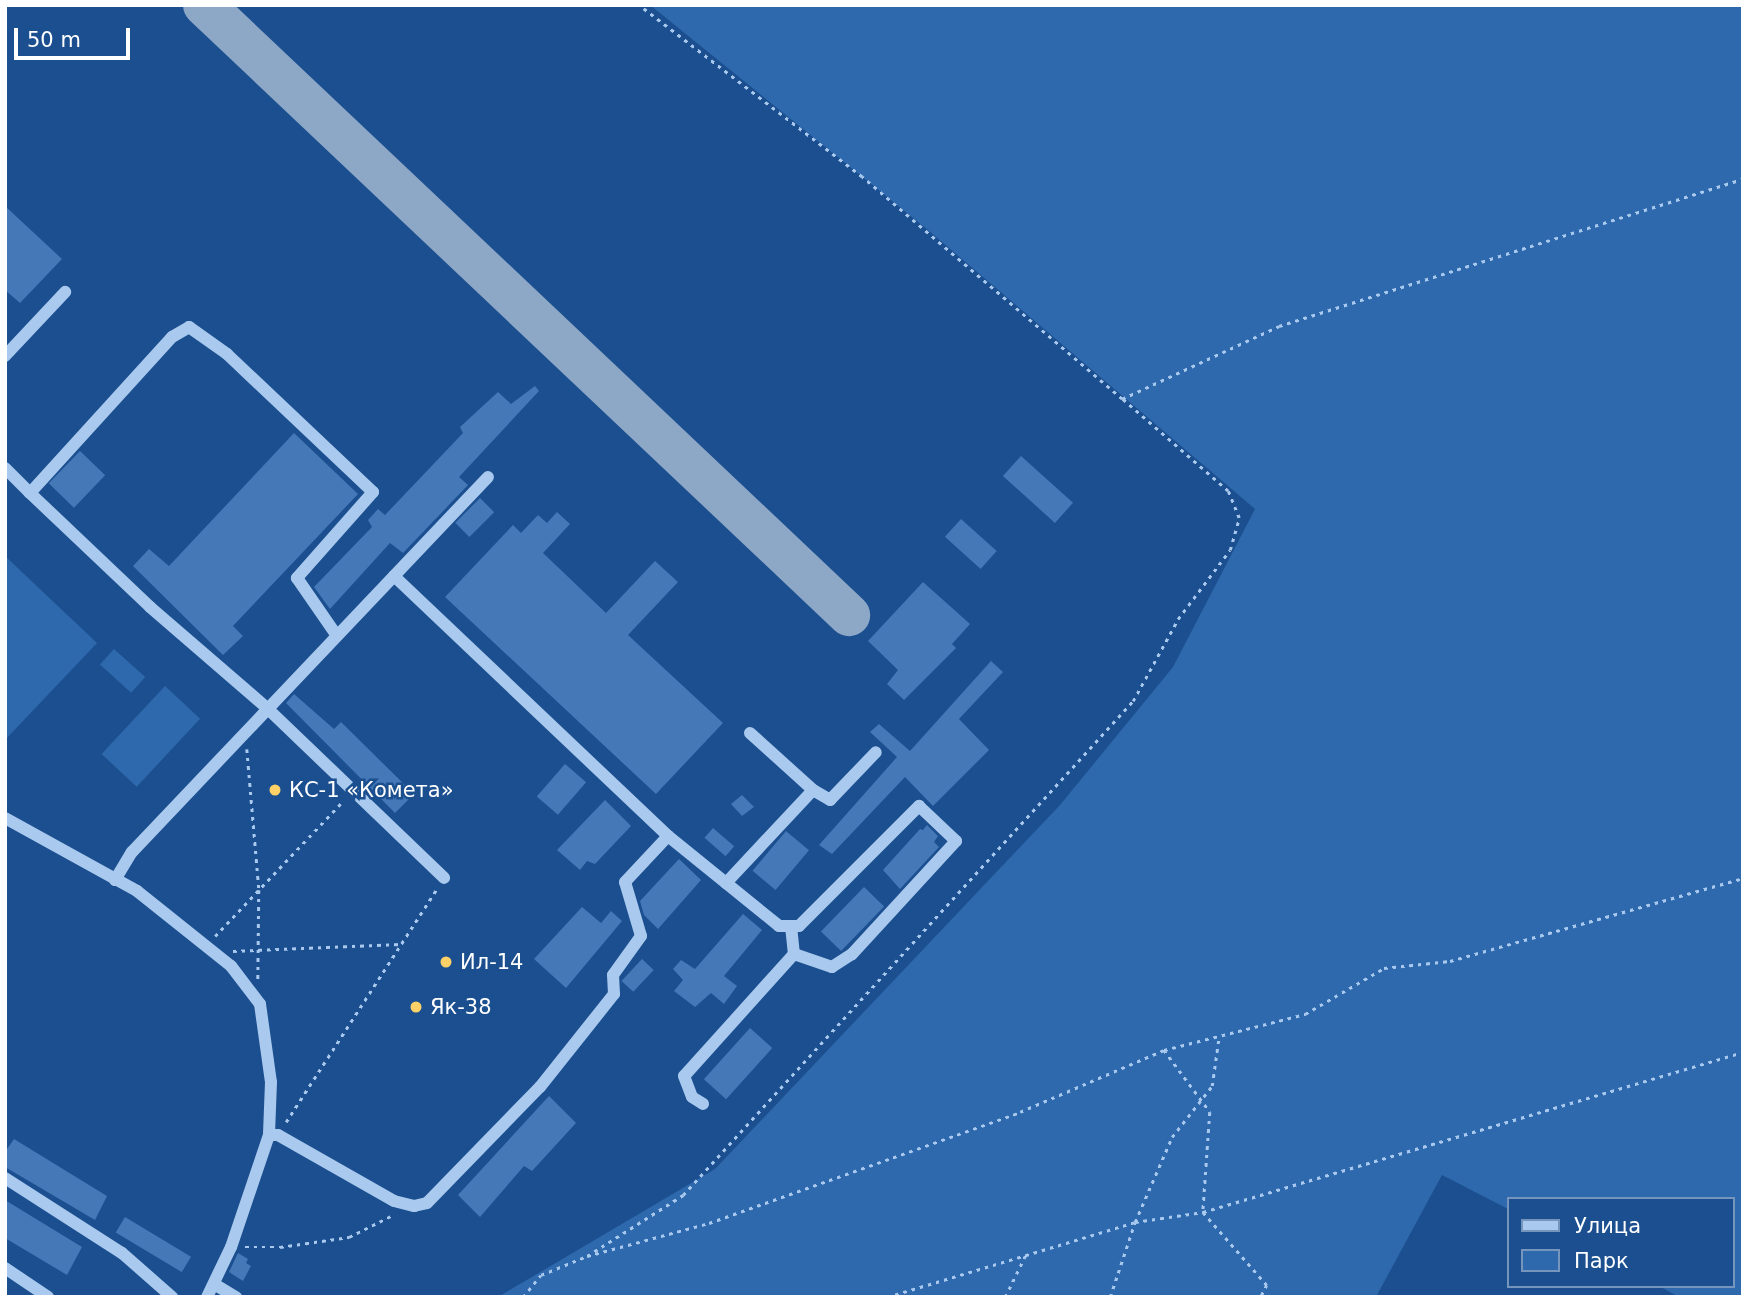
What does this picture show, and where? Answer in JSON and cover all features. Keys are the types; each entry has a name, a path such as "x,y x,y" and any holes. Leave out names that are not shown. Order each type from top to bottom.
{"street":[{"path":"5,356 65,292"},
{"path":"30,493 172,337 189,327 227,354 373,492 297,578 337,636"},
{"path":"5,468 150,607 268,709 444,878"},
{"path":"114,880 132,852 488,477"},
{"path":"394,576 668,836 779,926 799,926 919,806 956,841 852,954 832,967 794,954"},
{"path":"750,733 813,790 830,800 876,752"},
{"path":"726,883 813,790"},
{"path":"5,818 137,891 231,966 257,999 262,1016 271,1082 273,1135 231,1247 207,1297"},
{"path":"273,1135 406,1205 427,1203 540,1087 614,994 612,975 641,936 625,882 668,836"},
{"path":"703,1104 692,1097 684,1076 794,954 791,926"},
{"path":"5,1178 122,1253 172,1297"},
{"path":"5,1268 48,1297"},
{"path":"214,1283 236,1297"}],"path":[{"path":"587,1256 683,1195 1133,701 1178,619 1230,550 1239,518 1228,491 1122,398 862,177 639,5"},
{"path":"1122,398 1279,326 1743,179"},
{"path":"246,732 259,890 257,999"},
{"path":"210,950 259,890 354,790"},
{"path":"273,1135 444,878"},
{"path":"523,1297 541,1275 587,1256 709,1223 1020,1112 1164,1050 1305,1014 1384,968 1450,961 1743,878"},
{"path":"210,950 401,944"},
{"path":"1110,1297 1135,1222 1172,1137 1212,1086 1219,1036"},
{"path":"1164,1050 1210,1112 1203,1212 1266,1285 1261,1297"},
{"path":"887,1297 1027,1252 1135,1222 1203,1212 1743,1052"},
{"path":"231,1247 280,1247 349,1237 383,1222 406,1205"},
{"path":"1005,1297 1027,1252"}],"green space":[{"path":"650,5 1743,5 1743,1297 1679,1297 1663,1288 1734,1288 1734,1197 1506,1197 1506,1208 1442,1175 1376,1297 498,1297 715,1169 1060,805 1173,667 1255,509 928,230"},
{"path":"5,556 97,643 5,740"},
{"path":"114,649 145,677 131,693 100,665"},
{"path":"165,686 200,719 137,787 102,754"}],"building":[{"path":"5,206 62,259 20,303 5,290"},
{"path":"535,386 539,391 459,477 468,485 403,553 390,543 330,609 314,587 372,527 368,520 378,509 385,515 463,433 460,427 498,392 511,404"},
{"path":"294,433 358,494 233,626 243,636 223,655 133,566 149,549 169,566"},
{"path":"80,451 105,475 74,508 49,483"},
{"path":"1021,456 1073,503 1055,523 1003,476"},
{"path":"480,498 494,512 469,537 455,523"},
{"path":"557,512 570,524 543,553 606,613 655,561 678,582 628,635 723,723 656,794 445,597 513,525 521,533 538,515 547,523"},
{"path":"961,519 997,551 981,569 945,537"},
{"path":"923,582 970,624 952,644 956,648 904,700 887,684 898,670 868,641"},
{"path":"991,661 1003,672 959,719 989,750 933,806 905,777 832,854 819,845 897,757 870,732 879,724 910,751"},
{"path":"294,694 334,729 341,722 414,794 395,813 286,703"},
{"path":"565,764 586,782 558,815 537,796"},
{"path":"742,795 754,807 742,816 731,804"},
{"path":"605,800 631,826 595,864 587,861 580,870 557,850"},
{"path":"927,825 938,836 934,842 939,847 900,889 883,870 920,829 923,830"},
{"path":"713,828 734,846 726,856 704,838"},
{"path":"786,831 809,850 776,890 753,871"},
{"path":"679,859 701,880 658,929 644,915 640,901"},
{"path":"864,887 884,906 841,951 821,932"},
{"path":"582,907 601,923 611,911 622,921 566,988 534,959"},
{"path":"743,914 762,930 724,976 737,986 724,1004 711,993 695,1007 674,991 683,980 673,969 681,960 695,969"},
{"path":"642,959 654,970 633,992 622,981"},
{"path":"750,1028 772,1048 726,1099 704,1079"},
{"path":"549,1096 576,1123 532,1171 524,1166 480,1217 458,1195"},
{"path":"14,1139 107,1196 95,1220 5,1167 5,1152"},
{"path":"5,1200 82,1247 67,1275 5,1238"},
{"path":"125,1217 191,1257 182,1272 116,1232"},
{"path":"238,1253 248,1259 246,1263 251,1266 243,1281 229,1272"}],"taxiway":[{"path":"204,5 849,615"}],"place":[{"name":"КС-1 «Комета»","path":"275,790"},
{"name":"Ил-14","path":"446,962"},
{"name":"Як-38","path":"416,1007"}]}
